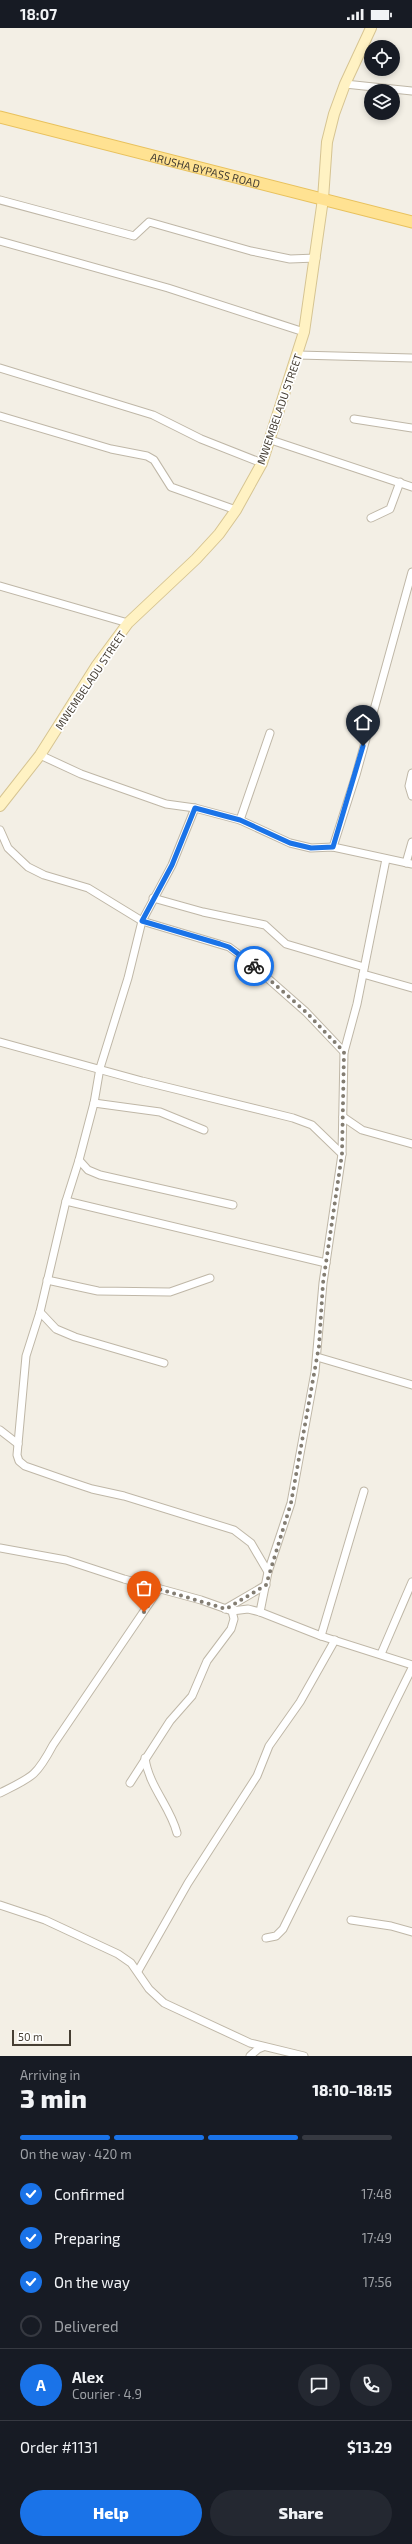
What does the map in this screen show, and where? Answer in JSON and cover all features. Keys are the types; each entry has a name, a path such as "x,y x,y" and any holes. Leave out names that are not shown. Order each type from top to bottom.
{"main road":[{"name":"ARUSHA BYPASS ROAD","path":"0,117 412,222"}],"street":[{"name":"MWEMBELADU STREET","path":"0,806 40,755 97,665 128,623 196,559 236,510 262,463 271,440 304,332 316,258 323,199 327,142 345,84 371,28"},
{"path":"345,84 412,91"},
{"path":"0,200 134,236 149,222 250,251 290,259 316,258"},
{"path":"0,241 168,288 304,332"},
{"path":"298,355 412,358"},
{"path":"0,368 152,415 201,440 262,463"},
{"path":"0,416 111,449 147,456 154,460 171,487 236,510"},
{"path":"354,419 412,428"},
{"path":"271,440 412,486"},
{"path":"371,518 390,509 400,482"},
{"path":"333,847 356,775 412,572"},
{"path":"0,586 128,623"},
{"path":"240,820 270,733"},
{"path":"40,755 81,774 166,804 195,808 240,820 290,843 311,848 333,847 409,863 412,842"},
{"path":"412,773 409,786 412,796"},
{"path":"195,808 172,865 142,921 128,978 100,1068 94,1103 80,1160 66,1201 40,1312 26,1356 18,1444 19,1461 25,1466 92,1489 124,1496 234,1530 251,1543 268,1572"},
{"path":"0,830 8,848 28,867 44,875 88,888 142,921 229,947 248,960 306,1012 344,1052"},
{"path":"260,1612 268,1572 291,1503 317,1357 326,1263 342,1154 344,1052 363,971 386,859"},
{"path":"153,898 203,912 266,925 286,944 412,988"},
{"path":"0,1042 100,1068 142,1081 293,1118 312,1125 342,1154"},
{"path":"94,1103 160,1112 204,1130"},
{"path":"343,1117 367,1132 412,1144"},
{"path":"80,1160 88,1170 100,1175 233,1205"},
{"path":"66,1201 326,1263"},
{"path":"47,1280 98,1291 170,1292 210,1278"},
{"path":"40,1312 52,1326 75,1337 164,1363"},
{"path":"317,1357 412,1385"},
{"path":"0,1430 18,1444"},
{"path":"321,1636 364,1491"},
{"path":"0,1548 66,1560 229,1610 248,1609 260,1612 321,1636 381,1654 412,1666 286,1923 276,1936 266,1938"},
{"path":"381,1654 412,1582"},
{"path":"229,1610 266,1585"},
{"path":"0,1793 32,1777 39,1770 54,1745 159,1589"},
{"path":"130,1784 145,1758 170,1721 192,1696 207,1661 231,1629 234,1619 229,1610"},
{"path":"138,1971 181,1894 255,1780 269,1746 300,1702 334,1640"},
{"path":"145,1758 149,1778 171,1816 177,1833"},
{"path":"0,1905 45,1920 108,1949 131,1963 138,1971 149,1989 164,2002 205,2021 235,2038 264,2047 304,2056"},
{"path":"351,1920 391,1926 412,1932"},
{"path":"250,2056 258,2049 264,2047"}],"way so far":[{"path":"144,1612 159,1589 201,1600 226,1609 266,1585 268,1572 282,1537 291,1503 315,1372 319,1346 323,1283 342,1154 344,1052 325,1034 306,1012 254,966"}],"route":[{"path":"254,966 229,947 142,921 153,898 168,874 195,808 240,820 290,843 300,846 311,848 333,847 356,775 363,746"}]}
